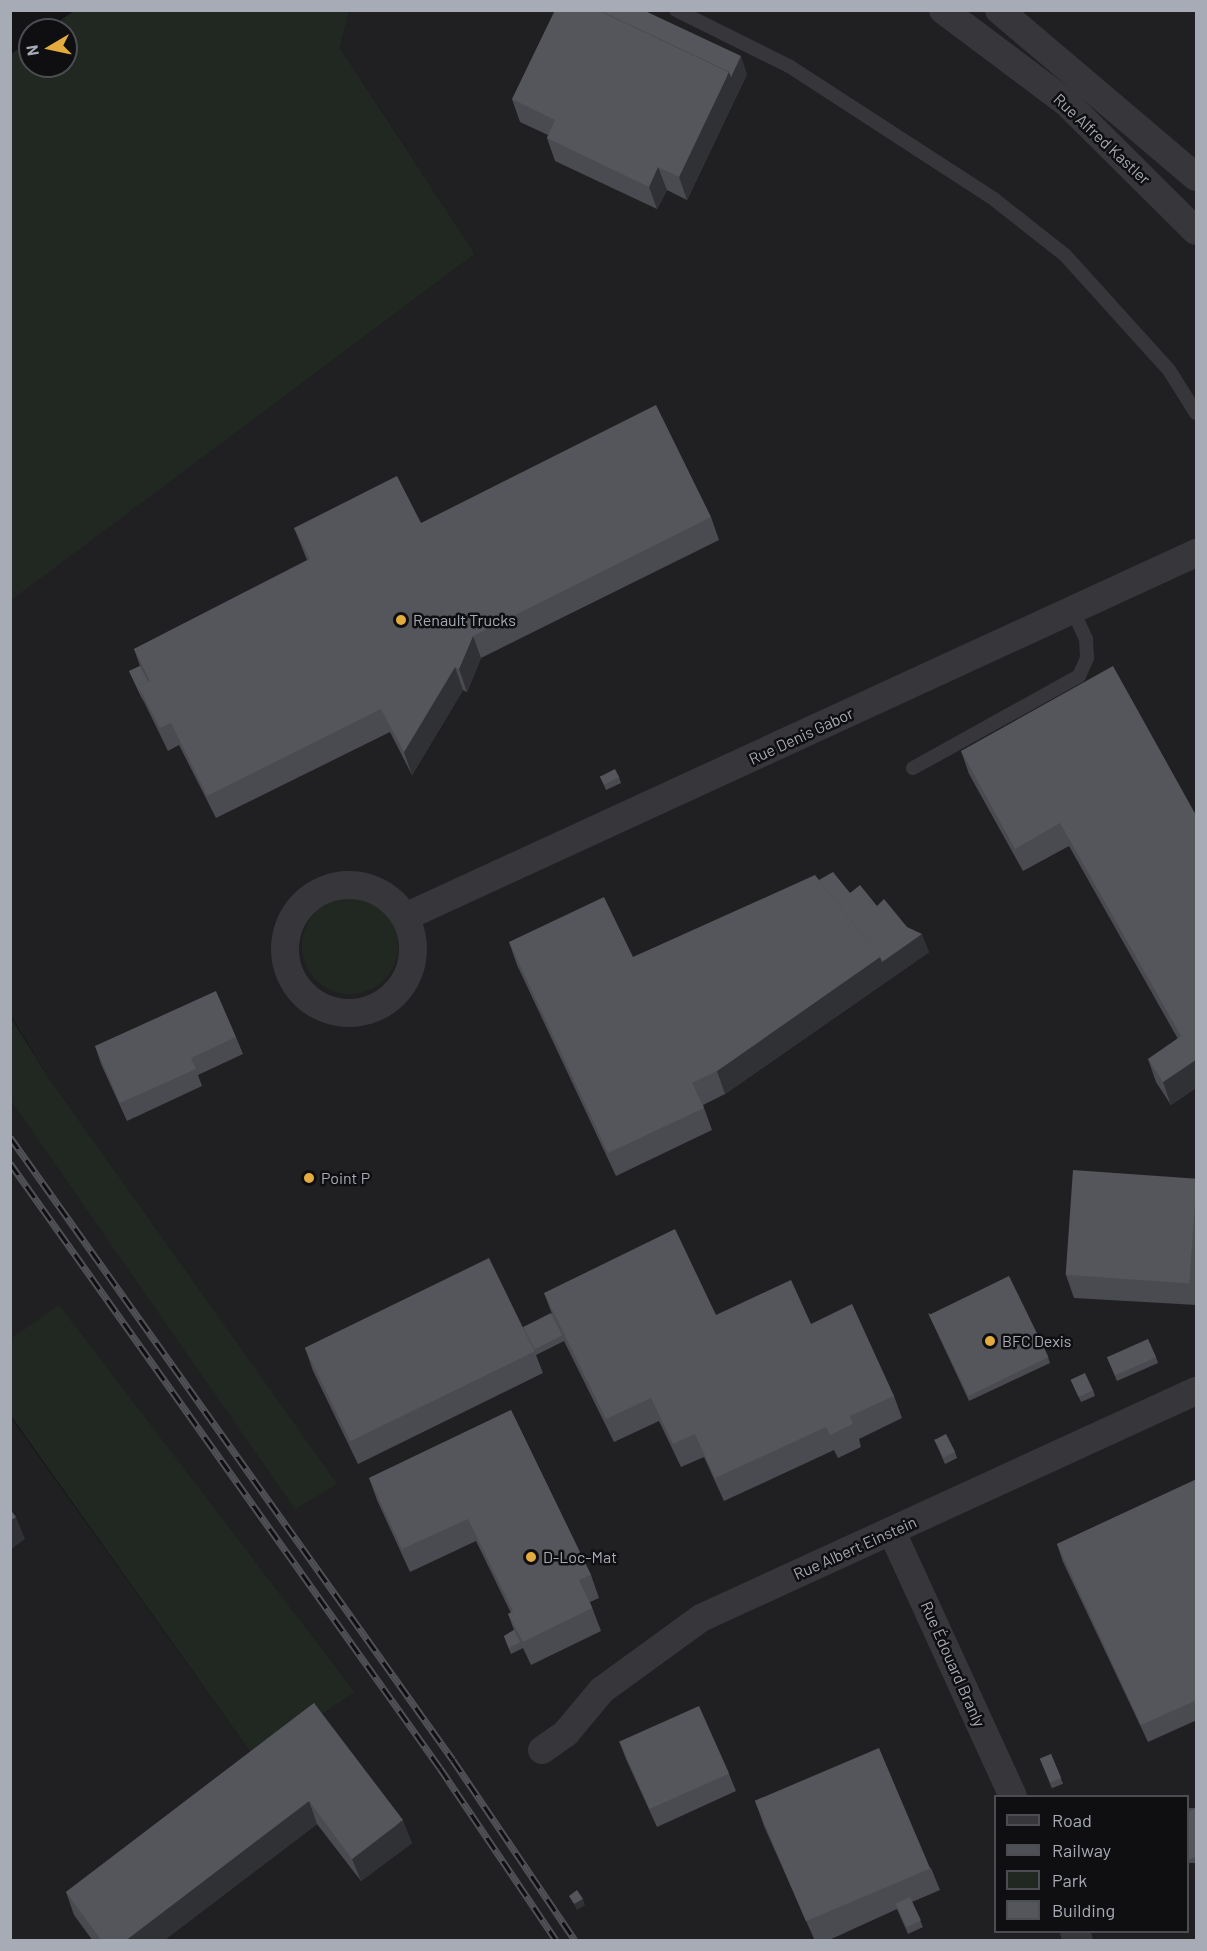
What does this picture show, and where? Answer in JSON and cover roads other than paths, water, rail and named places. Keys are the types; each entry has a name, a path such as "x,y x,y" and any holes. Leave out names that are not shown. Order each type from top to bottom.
{"street":[{"name":"Rue Alfred Kastler","path":"943,10 1068,104 1197,231"},
{"name":"Rue Alfred Kastler","path":"999,10 1197,177"},
{"name":"Rue Denis Gabor","path":"405,917 1197,553"},
{"path":"350,884 372,888 391,900 405,917 413,952 409,971 386,1002 368,1010 346,1013 324,1008 305,996 292,979 285,957 286,935 294,914 309,898 328,887 350,884"},
{"name":"Rue Albert Einstein","path":"542,1750 566,1733 602,1690 700,1618 1197,1391"},
{"name":"Rue Édouard Branly","path":"892,1532 1012,1795"}],"lane":[{"path":"676,10 789,66 994,200 1065,255 1169,370 1197,413"},
{"path":"913,768 1079,676 1087,658 1086,639 1073,611"}],"railway":[{"path":"10,1137 453,1760 575,1940"},
{"path":"10,1163 440,1768 556,1940"}],"place":[{"name":"Renault Trucks","path":"401,620"},
{"name":"Point P","path":"309,1178"},
{"name":"BFC Dexis","path":"990,1341"},
{"name":"D-Loc-Mat","path":"531,1557"}]}
